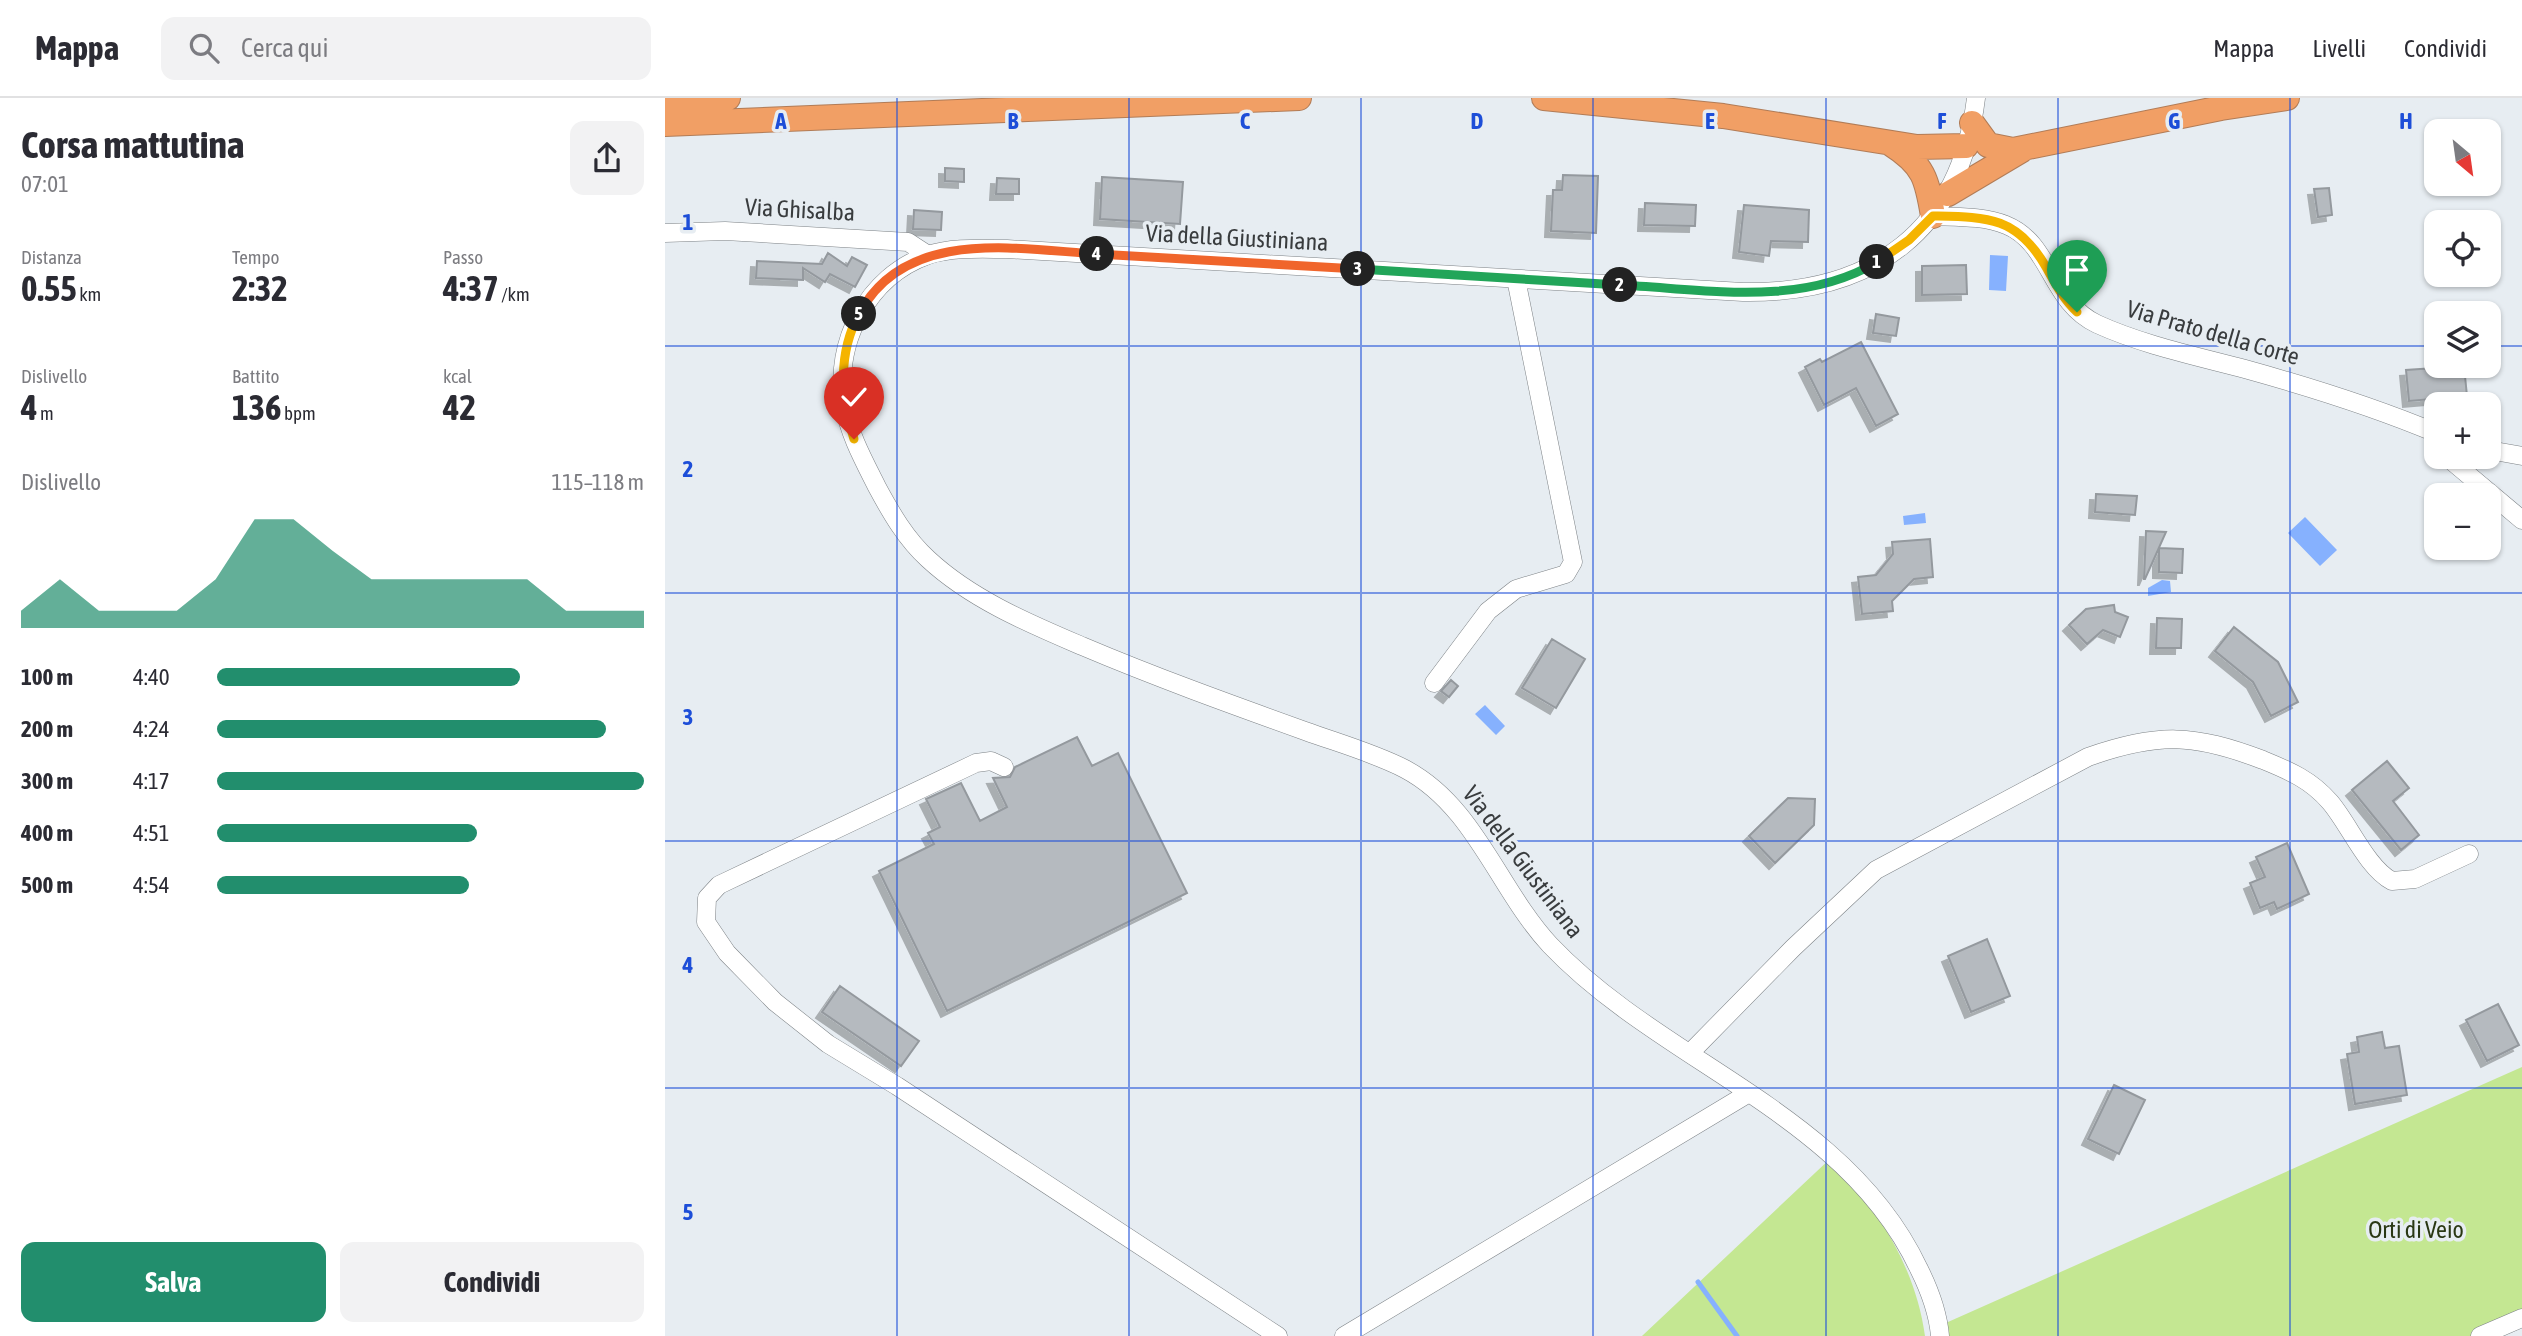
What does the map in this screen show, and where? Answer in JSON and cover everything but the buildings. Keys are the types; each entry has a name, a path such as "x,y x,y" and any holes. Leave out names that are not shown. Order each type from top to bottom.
{"highway":[{"path":"665,100 728,98"},
{"path":"665,124 1299,98"},
{"path":"1544,98 1692,111 1926,148 1969,134 1992,147 2025,149 2221,107 2287,98"},
{"path":"1891,144 1920,168 1933,216"},
{"path":"1948,194 2025,149"}],"street":[{"name":"Via della Giustiniana","path":"1940,1336 1925,1280 1886,1210 1832,1157 1786,1118 1584,977 1546,941 1452,805 1425,781 1395,764 1154,677 1044,630 959,584 916,548 882,496 854,439 844,404 843,367 854,323 871,295 897,272 928,255 948,251 1007,249 1743,292 1795,290 1826,284 1865,269 1909,240 1933,216 1948,194 1969,134 1976,98"},
{"name":"Via Prato della Corte","path":"1933,216 2001,223 2022,233 2032,244 2069,305 2097,324 2391,414 2424,428"},
{"name":"Via Ghisalba","path":"665,233 725,231 908,242 928,255"},
{"path":"1434,683 1488,611 1516,589 1566,574 1573,562 1516,279"},
{"path":"2391,414 2424,438"},
{"path":"2501,452 2522,456"},
{"path":"2461,469 2522,520"},
{"path":"1691,1053 1793,948 1876,870 2088,757 2120,746 2144,740 2198,739 2223,745 2303,777 2332,804 2379,871 2392,881 2415,879 2469,854"},
{"path":"1004,767 991,761 976,763 719,886 707,898 706,922 727,953 775,1002 828,1044 897,1086 1278,1336"},
{"path":"1344,1336 1749,1093"},
{"path":"2480,1336 2522,1318"}],"green space":[{"name":"Orti di Veio","path":"2522,1067 2522,1324 2493,1336 1941,1336 1939,1326"},
{"path":"1832,1157 1865,1198 1892,1240 1913,1286 1925,1336 1642,1336"}],"water":[{"path":"1990,255 2008,256 2006,291 1989,290"},
{"path":"1925,513 1926,523 1904,525 1903,516"},
{"path":"2305,517 2337,550 2320,566 2288,533"},
{"path":"2162,580 2170,581 2171,592 2148,596 2148,588"},
{"path":"1485,705 1505,726 1496,735 1475,714"}],"waterway":[{"path":"1698,1282 1737,1336"}],"route":[{"path":"854,439 844,404 843,367 847,344 861,309 871,295 897,272 928,255 948,251 1007,249 1763,292 1795,290 1846,278 1893,252 1933,216 1956,217 2001,223 2022,233 2032,244 2059,291 2077,312"}]}
